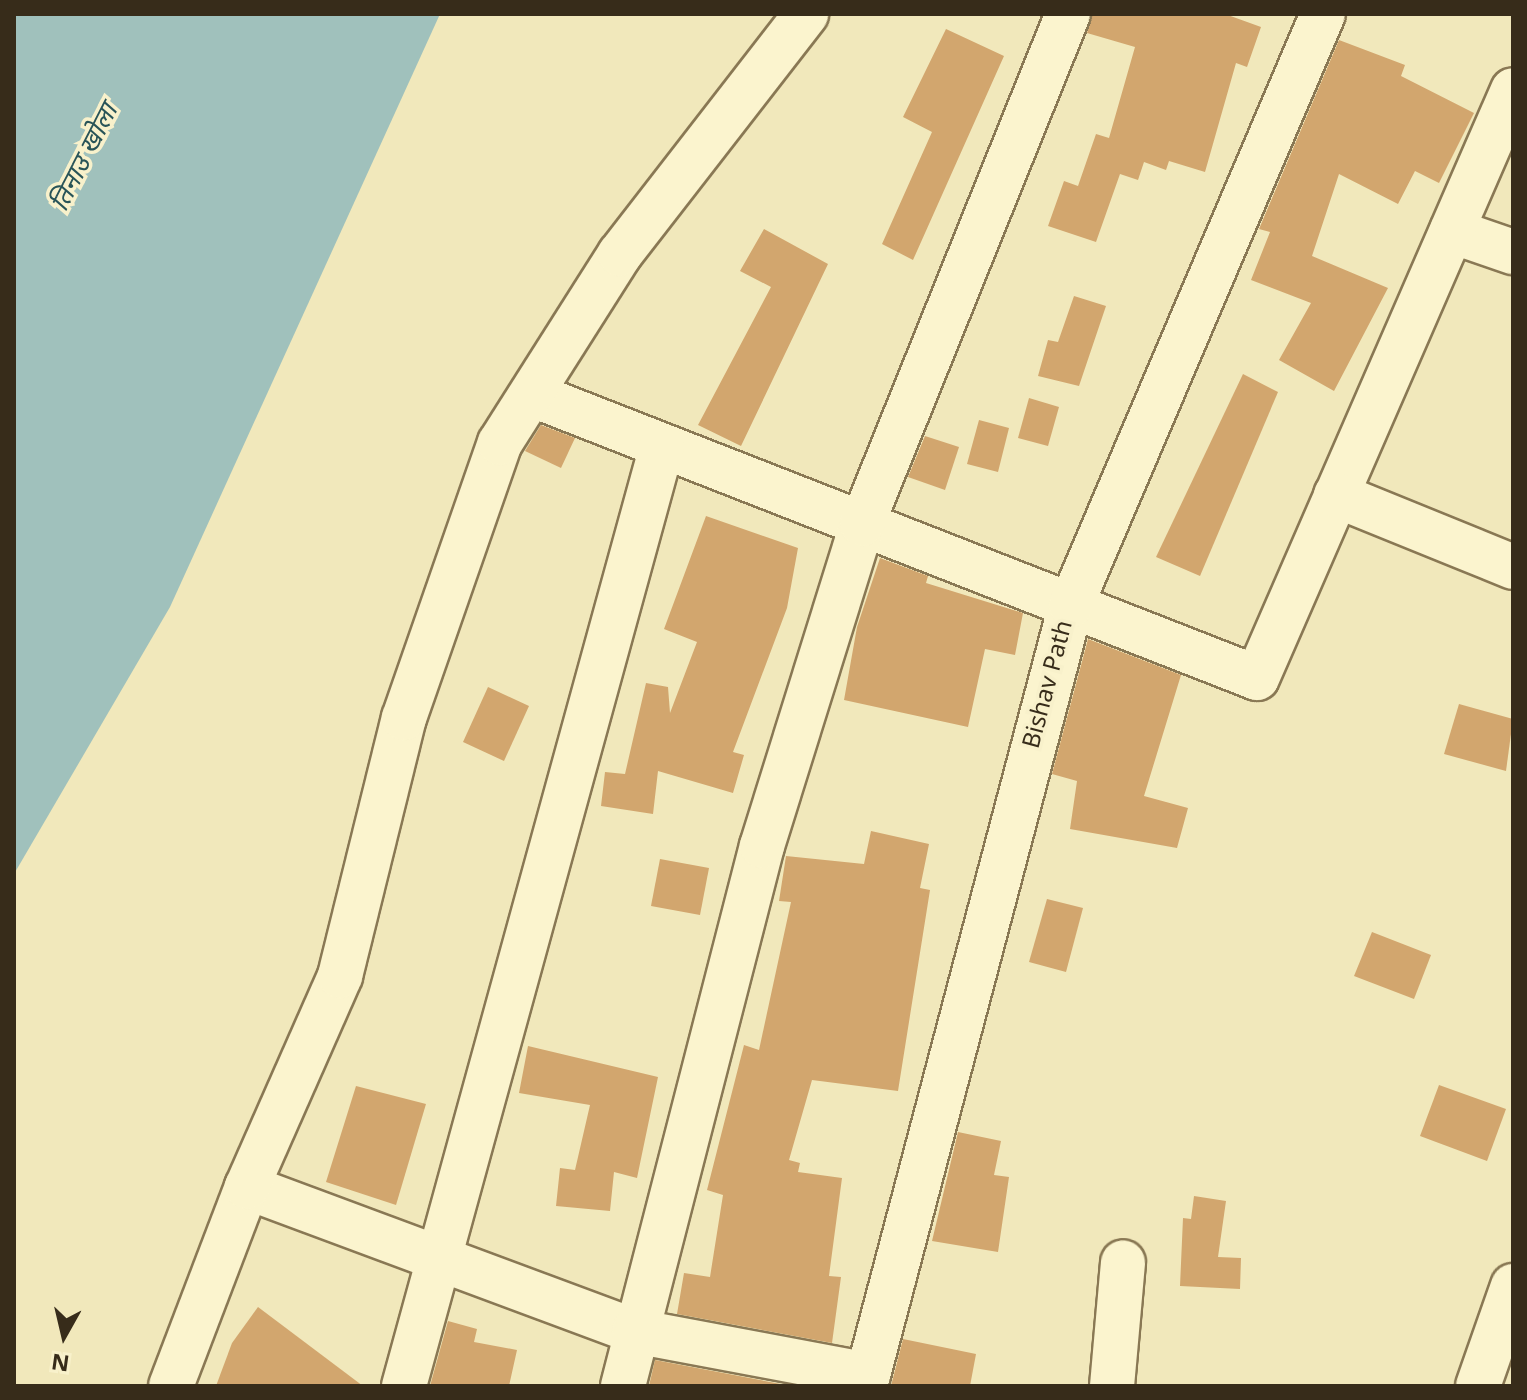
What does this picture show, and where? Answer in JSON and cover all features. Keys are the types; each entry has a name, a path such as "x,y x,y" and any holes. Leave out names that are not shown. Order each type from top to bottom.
{"street":[{"path":"171,1386 247,1187 340,976 404,718 470,515 500,443 620,254 806,14"},
{"path":"623,1386 634,1331 762,846 862,524 1068,14"},
{"name":"Bishav Path","path":"866,1381 1071,605 1323,14"},
{"path":"533,395 1257,678 1513,90"},
{"path":"1452,231 1513,252"},
{"path":"404,1386 662,446"},
{"path":"1336,495 1513,567"},
{"path":"247,1187 634,1331 866,1381"},
{"path":"1112,1386 1123,1262"},
{"path":"1478,1386 1513,1286"}],"water":[{"name":"तिनाउ खोला","path":"14,14 440,14 170,607 14,874"}],"building":[{"path":"1092,14 1225,14 1261,27 1247,67 1236,63 1205,172 1169,161 1166,170 1144,162 1138,180 1120,174 1096,242 1048,226 1064,181 1078,186 1096,134 1109,138 1135,47 1087,33"},
{"path":"946,29 1004,56 913,260 882,244 932,132 903,117"},
{"path":"1339,40 1405,65 1401,76 1474,113 1439,183 1415,171 1398,204 1339,174 1312,256 1388,288 1334,391 1279,360 1311,303 1251,280 1270,232 1259,229"},
{"path":"764,229 828,264 741,446 698,425 771,287 740,271"},
{"path":"1074,296 1106,306 1079,386 1038,376 1048,340 1058,342"},
{"path":"1243,374 1278,392 1200,576 1156,557"},
{"path":"1029,398 1059,407 1048,446 1018,438"},
{"path":"979,420 1009,428 998,472 967,464"},
{"path":"541,425 575,438 561,468 525,451"},
{"path":"925,436 959,447 945,490 908,477"},
{"path":"706,516 798,548 787,608 733,752 744,755 733,793 658,771 653,814 601,806 605,772 625,774 646,683 668,687 670,713 697,642 664,629"},
{"path":"880,558 928,576 926,583 1023,613 1015,655 985,649 968,727 844,700 857,627"},
{"path":"1088,639 1181,675 1144,796 1188,808 1177,848 1070,829 1077,781 1052,774"},
{"path":"488,687 529,706 504,761 463,742"},
{"path":"1459,704 1513,719 1506,771 1444,754"},
{"path":"871,831 929,844 920,888 930,890 898,1091 812,1080 789,1160 800,1163 798,1172 842,1178 829,1276 841,1277 832,1343 677,1314 684,1273 710,1277 723,1195 707,1190 744,1045 759,1050 791,902 779,901 786,856 864,864"},
{"path":"660,859 709,868 700,915 651,906"},
{"path":"1047,899 1083,908 1066,972 1029,962"},
{"path":"1372,932 1431,955 1414,999 1354,976"},
{"path":"528,1046 658,1077 637,1178 614,1172 610,1211 556,1206 560,1168 575,1170 590,1105 519,1093"},
{"path":"1439,1085 1506,1109 1487,1161 1420,1136"},
{"path":"356,1086 426,1104 396,1205 326,1182"},
{"path":"958,1132 1001,1141 994,1175 1009,1177 998,1252 932,1241"},
{"path":"1194,1196 1226,1201 1218,1257 1241,1258 1240,1289 1180,1286 1183,1218 1191,1219"},
{"path":"258,1307 363,1386 216,1386 232,1343"},
{"path":"448,1321 477,1329 474,1342 517,1350 509,1386 430,1386"},
{"path":"903,1339 976,1354 970,1386 891,1386"},
{"path":"655,1360 791,1386 649,1386"}]}
